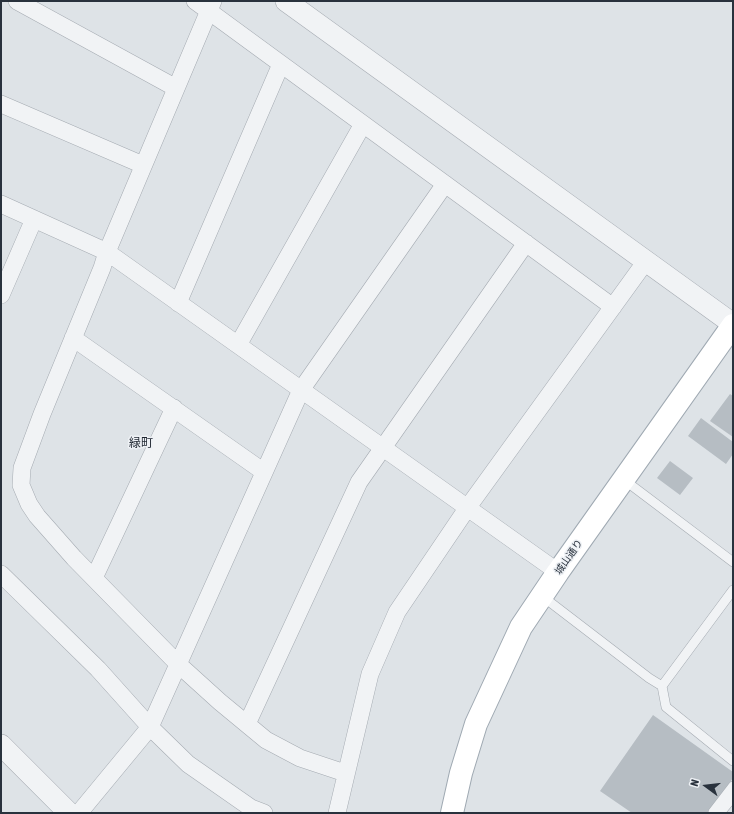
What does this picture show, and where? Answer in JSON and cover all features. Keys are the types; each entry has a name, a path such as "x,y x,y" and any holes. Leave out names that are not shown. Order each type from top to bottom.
{"main road":[{"name":"城山通り","path":"452,813 461,773 476,724 521,627 623,479 733,325"}],"street":[{"path":"17,1 176,88"},
{"path":"195,1 211,6 281,64 613,307"},
{"path":"286,1 733,325"},
{"path":"211,6 107,252 102,268 22,468 21,485 29,504 37,516 94,578 178,664 266,740 300,758 345,773"},
{"path":"178,303 281,64"},
{"path":"1,104 143,165"},
{"path":"238,346 363,124"},
{"path":"79,813 150,727 301,390 445,184"},
{"path":"1,204 107,252 558,572"},
{"path":"1,295 34,219"},
{"path":"247,724 359,482 526,243"},
{"path":"337,813 345,773 370,674 380,648 397,612 468,507 646,261"},
{"path":"74,338 264,472"},
{"path":"94,578 174,408"},
{"path":"1,574 98,670 150,727 188,764 250,808 264,813"},
{"path":"1,745 69,813"}],"lane":[{"path":"623,479 733,562"},
{"path":"733,590 662,686 666,707 733,761"},
{"path":"542,596 649,678 662,686"},
{"path":"715,813 714,812 733,786"},
{"path":"720,813 733,797"}],"building":[{"path":"730,394 733,396 733,437 710,421"},
{"path":"701,418 733,442 733,454 726,464 688,436"},
{"path":"670,461 693,478 680,495 657,478"},
{"path":"653,715 733,772 733,778 708,813 632,813 600,791"}],"district":[{"name":"緑町","path":"141,443"}]}
